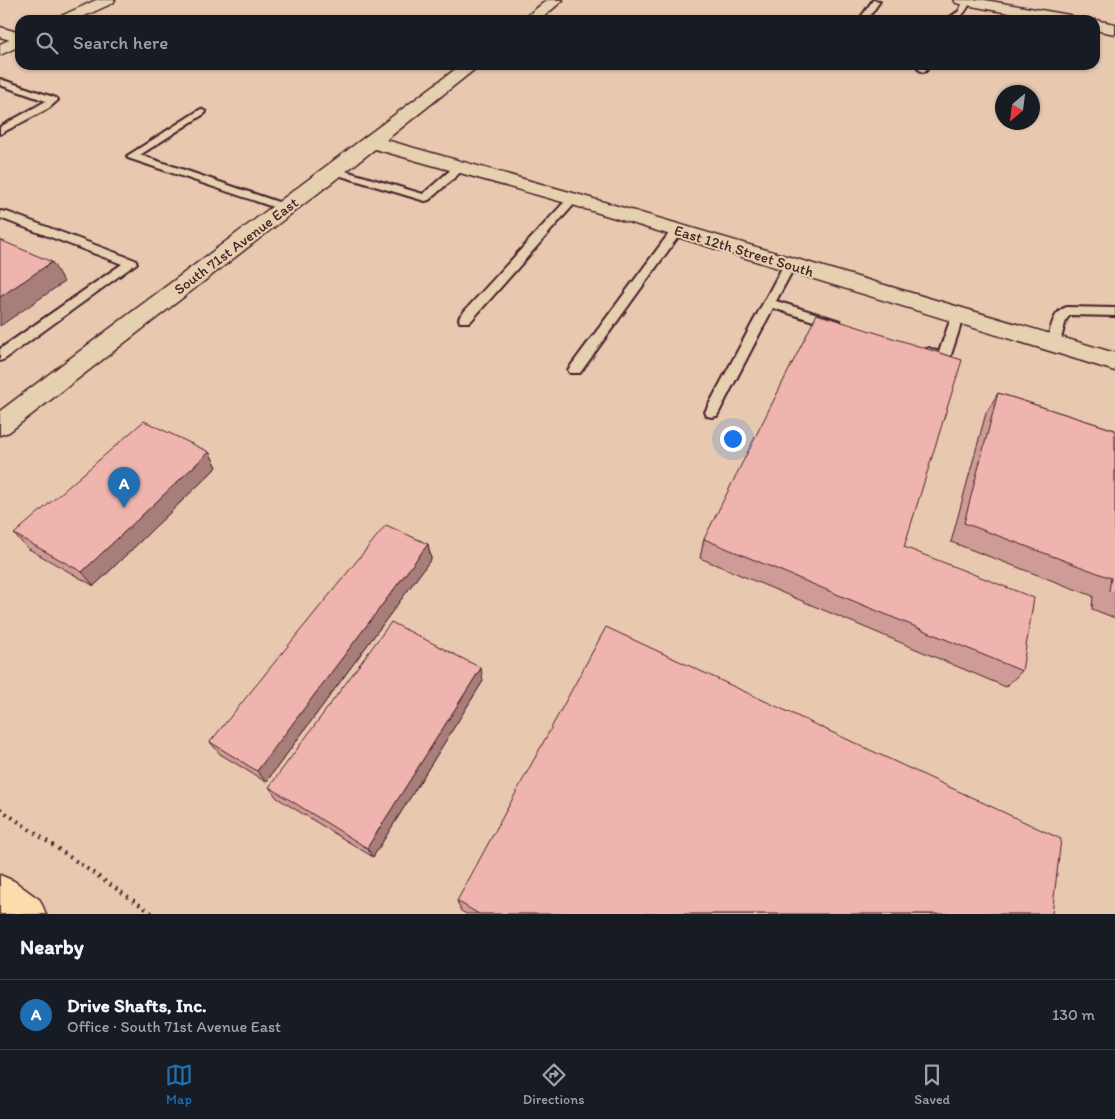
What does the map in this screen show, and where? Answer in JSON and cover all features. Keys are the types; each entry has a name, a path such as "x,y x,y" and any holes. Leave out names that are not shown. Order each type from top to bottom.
{"street":[{"path":"75,15 108,0"},
{"path":"536,15 556,0"},
{"path":"964,1 1041,15"},
{"path":"1100,26 1115,29"},
{"path":"0,32 15,37"},
{"path":"0,50 15,42"},
{"name":"South 71st Avenue East","path":"0,425 466,70"},
{"name":"East 12th Street South","path":"372,142 573,199 1115,362"}],"lane":[{"path":"866,15 874,0"},
{"path":"958,15 962,12 964,1"},
{"path":"0,82 53,100 46,106 0,131"},
{"path":"201,112 132,156 286,208"},
{"path":"335,171 425,198 459,168"},
{"path":"465,319 573,199"},
{"path":"0,215 3,214 130,263 0,356"},
{"path":"575,370 677,230"},
{"path":"712,412 790,264"},
{"path":"769,303 852,329"},
{"path":"1054,344 1060,318 1067,310 1115,312"},
{"path":"916,349 944,358 958,315"}],"path":[{"path":"0,808 153,914"}],"building":[{"path":"0,240 52,262 0,297"},
{"path":"817,314 962,360 904,547 1034,598 1022,671 704,539"},
{"path":"998,393 1115,430 1115,593 1109,591 1111,578 964,523"},
{"path":"144,421 209,452 82,572 14,534"},
{"path":"386,525 428,544 257,771 210,742"},
{"path":"391,622 481,668 367,848 269,787"},
{"path":"606,627 1061,839 1052,914 479,914 457,901"}],"place":[{"name":"Drive Shafts, Inc.","path":"124,508"}]}
